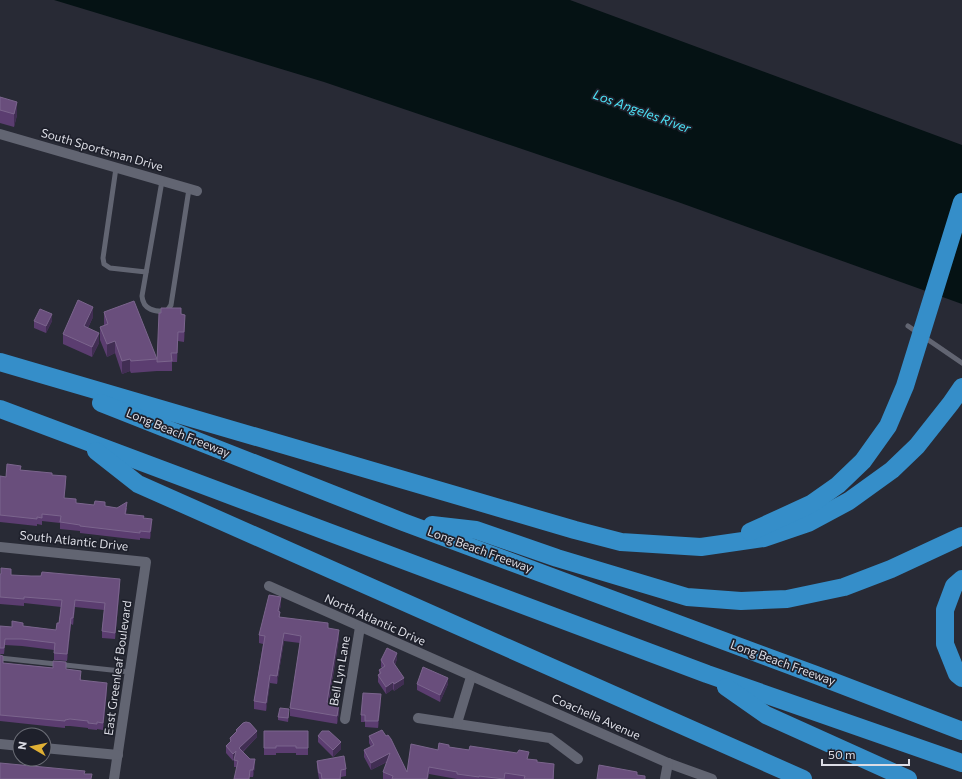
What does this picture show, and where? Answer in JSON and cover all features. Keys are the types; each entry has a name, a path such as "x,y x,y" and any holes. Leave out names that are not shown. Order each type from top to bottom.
{"highway":[{"path":"722,545 811,504 838,485 863,461 888,426 905,386 962,202"},
{"path":"0,362 581,532 622,542 701,548 764,538 808,523 849,501 892,470 917,446 962,387"},
{"name":"Long Beach Freeway","path":"0,362 403,522 816,675 962,731"},
{"path":"0,409 84,442 155,466 707,674 962,764"},
{"path":"84,442 138,484 803,779"},
{"path":"403,522 476,530 557,558 687,597 741,601 787,599 844,587 891,569 962,536"},
{"path":"962,579 954,586 945,610 945,644 957,674 962,678"},
{"path":"707,674 766,715 908,779"}],"street":[{"name":"South Sportsman Drive","path":"0,134 193,190"},
{"name":"South Atlantic Drive","path":"0,547 146,562"},
{"name":"East Greenleaf Boulevard","path":"114,779 146,562"},
{"name":"North Atlantic Drive","path":"269,586 471,677"},
{"name":"Bell Lyn Lane","path":"345,719 360,627"},
{"path":"457,723 471,677"},
{"name":"Coachella Avenue","path":"471,677 668,763 712,779"},
{"path":"418,718 550,738 578,759"},
{"path":"0,744 12,745"},
{"path":"52,749 118,755"},
{"path":"665,779 668,763"}],"lane":[{"path":"116,168 103,258 104,264 110,268 146,272"},
{"path":"162,181 142,301 151,310 167,310 171,305 193,190"},
{"path":"908,326 962,363"},
{"path":"0,658 130,672"}],"water":[{"name":"Los Angeles River","path":"54,0 570,0 962,145 962,304 678,202 324,82"}],"building":[{"path":"0,97 17,102 14,114 0,110"},
{"path":"78,300 93,307 84,326 99,333 92,347 63,334"},
{"path":"134,301 157,359 131,361 130,359 122,361 115,341 107,344 100,327 108,324 104,312"},
{"path":"161,308 181,308 181,314 185,315 184,332 178,332 177,353 171,353 172,361 157,362 159,313 161,313"},
{"path":"40,309 52,314 46,326 34,321"},
{"path":"7,464 21,466 20,470 66,476 64,498 76,499 76,503 94,505 95,501 105,502 105,506 117,508 127,502 125,514 144,516 143,518 152,519 150,532 140,531 140,533 80,526 60,522 61,516 42,514 42,518 37,517 37,519 0,515 0,476 6,477"},
{"path":"1,568 11,569 11,575 41,576 42,572 120,579 115,633 102,631 105,603 75,600 73,618 71,618 67,654 54,653 55,643 22,639 5,639 4,648 0,648 0,626 12,627 12,621 23,623 23,626 56,630 57,623 59,623 62,600 0,597"},
{"path":"269,595 281,597 278,611 280,612 279,617 328,623 328,628 339,630 327,702 339,704 337,716 290,708 301,636 284,633 277,676 270,675 266,703 254,701 265,636 259,635"},
{"path":"387,648 397,653 393,662 404,678 394,684 393,682 386,687 378,675 381,673 379,670 385,666 381,660"},
{"path":"0,655 3,656 3,663 53,668 53,661 66,662 66,669 81,671 80,680 107,683 103,723 97,722 97,724 88,723 88,721 70,719 65,721 0,715"},
{"path":"423,667 448,678 440,695 417,684"},
{"path":"363,693 381,694 378,721 365,721 365,715 361,715"},
{"path":"280,708 289,709 288,718 278,717"},
{"path":"246,722 250,723 257,731 239,748 250,759 255,759 253,770 250,770 249,779 234,779 238,761 234,760 236,751 233,754 226,746 231,741 230,738 237,731 236,730"},
{"path":"382,730 386,736 388,735 391,739 407,772 411,744 438,750 439,743 449,745 449,747 469,750 470,746 517,753 519,750 529,752 527,759 554,764 553,779 524,779 525,776 505,773 504,779 479,777 457,774 457,772 429,767 427,779 392,779 393,776 383,772 390,753 371,763 364,750 374,745 369,736"},
{"path":"264,731 308,731 308,748 296,748 296,746 276,746 276,748 264,748"},
{"path":"322,731 329,731 341,742 333,750 318,736"},
{"path":"344,756 346,769 341,770 340,779 322,779 321,773 319,773 317,761"},
{"path":"0,763 12,764 12,767 42,767 85,771 84,774 92,774 91,779 0,779"},
{"path":"599,765 637,772 637,775 645,776 645,779 597,779"}]}
